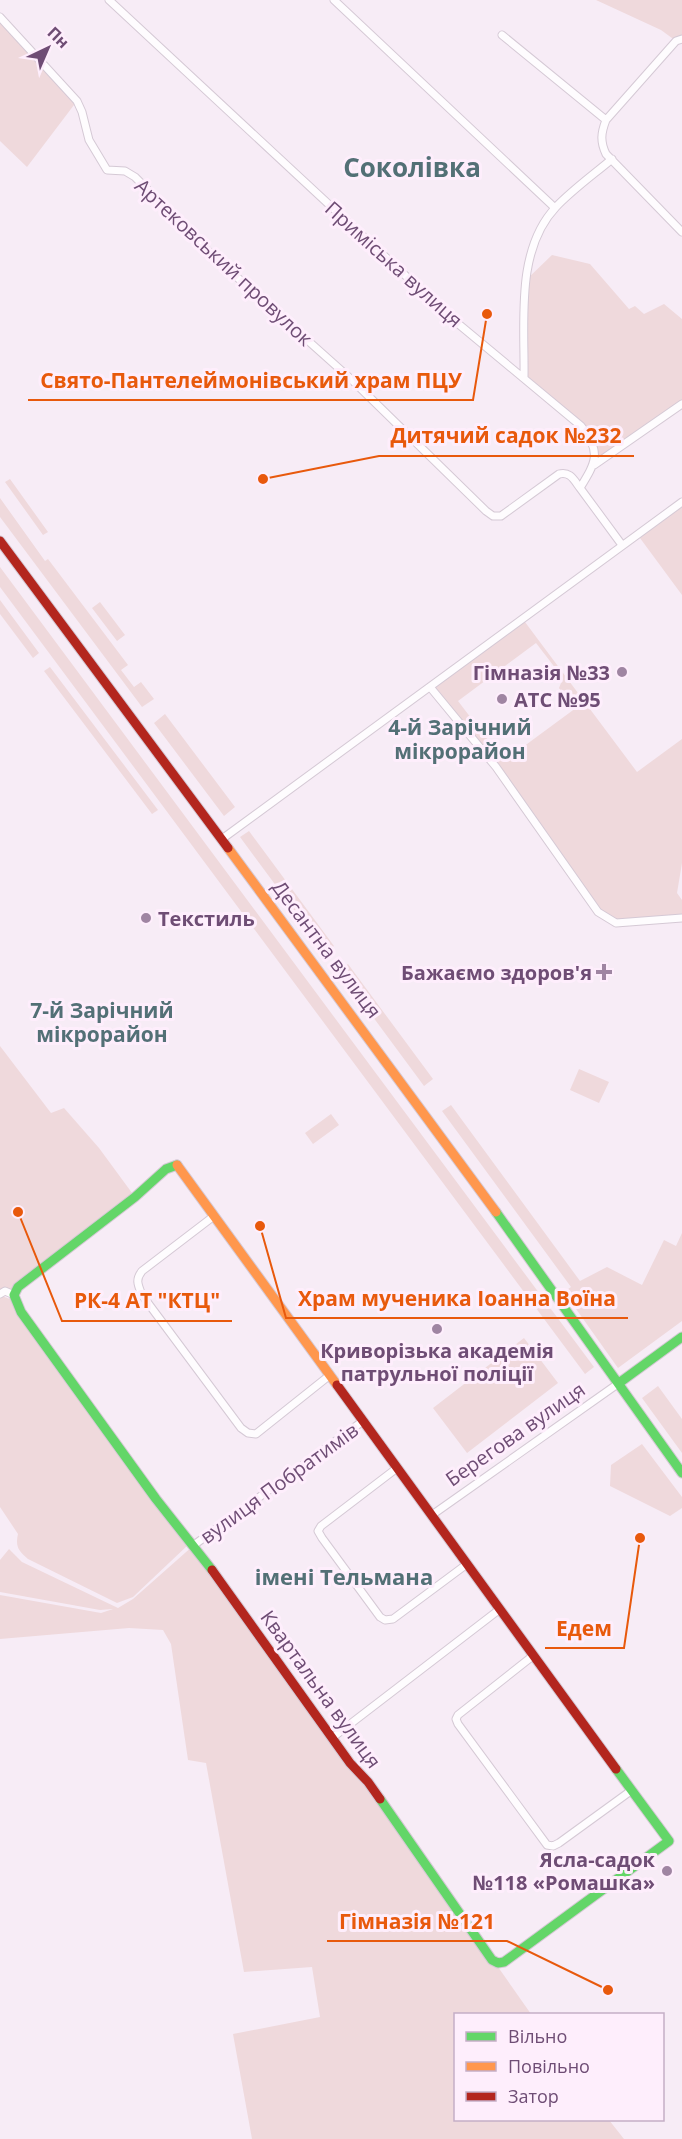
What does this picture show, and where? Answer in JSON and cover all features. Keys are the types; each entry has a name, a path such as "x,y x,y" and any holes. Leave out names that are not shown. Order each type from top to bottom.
{"street":[{"name":"Приміська вулиця","path":"109,0 450,317 581,426 590,436 594,446 594,465"},
{"path":"334,0 555,208"},
{"name":"Артековський провулок","path":"0,17 77,101 90,140 107,170 125,171 135,177 211,254 352,380 486,511 493,516 501,516 564,472 570,474 580,488"},
{"path":"502,34 606,120"},
{"path":"682,39 676,41 606,120 601,133 606,154 682,232"},
{"path":"524,378 525,281 528,257 538,232 555,208 612,159"},
{"path":"622,545 580,488 594,465 682,404"},
{"path":"222,839 682,502"},
{"name":"Десантна вулиця","path":"0,541 384,1056 682,1473"},
{"path":"430,687 496,767 598,912 616,923 682,918"},
{"path":"0,1294 5,1291 14,1295 28,1277 135,1197 166,1169 177,1165 467,1564 534,1655 632,1790 560,1844 553,1846 548,1845 456,1719 534,1655"},
{"path":"214,1216 142,1271 137,1278 142,1295 241,1428 248,1433 256,1434 330,1375"},
{"name":"Квартальна вулиця","path":"14,1295 21,1312 32,1328 156,1499 195,1545 332,1738 368,1782 492,1960 498,1963 504,1962 669,1841 632,1790"},
{"path":"619,1383 682,1337"},
{"name":"Берегова вулиця","path":"432,1515 619,1383"},
{"name":"вулиця Побратимів","path":"195,1545 363,1421"},
{"path":"398,1468 321,1526 318,1531 322,1538 380,1617 385,1620 393,1619 467,1564"},
{"path":"332,1738 500,1609"}],"shaded area":[{"path":"596,0 682,0 682,39 676,41 661,30"},
{"path":"0,17 77,101 27,167 0,141"},
{"path":"552,255 590,264 629,309 635,306 644,314 664,304 682,319 682,404 594,465 590,436 524,379 525,281"},
{"path":"10,479 48,532 43,535 5,482"},
{"path":"0,498 45,561 48,559 128,665 121,670 134,687 141,682 154,699 142,707 0,517"},
{"path":"682,502 682,595 637,534"},
{"path":"0,567 594,1367 585,1374 0,587"},
{"path":"0,600 39,653 33,658 0,614"},
{"path":"100,602 125,635 117,641 92,608"},
{"path":"522,618 637,772 682,739 682,863 677,893 682,900 682,915 616,923 598,912 496,767 430,687","holes":["536,643 563,678 559,688 563,694 571,692 580,705 504,761 458,701"]},
{"path":"50,667 158,810 152,814 44,671"},
{"path":"165,714 235,807 224,816 154,723"},
{"path":"249,831 334,946 325,952 240,837"},
{"path":"348,964 433,1079 424,1086 339,971"},
{"path":"0,1046 51,1113 64,1108 99,1148 135,1197 14,1295 0,1294"},
{"path":"579,1069 609,1082 599,1103 570,1090"},
{"path":"451,1105 580,1281 607,1267 642,1285 664,1240 676,1246 682,1233 682,1321 618,1368 564,1292 571,1287 442,1111"},
{"path":"331,1114 339,1125 313,1144 305,1133"},
{"path":"2,1296 10,1299 17,1313 188,1545 133,1597 117,1603 28,1559 18,1548 18,1534 0,1507 0,1298"},
{"path":"524,1338 558,1383 467,1453 433,1408"},
{"path":"658,1386 682,1419 682,1453 642,1398"},
{"path":"642,1444 682,1497 682,1508 670,1516 610,1486 611,1465"},
{"path":"194,1545 368,1782 530,2013 454,2013 454,2121 610,2121 624,2139 252,2139 233,2034 320,2017 312,1967 244,1972 206,1763 188,1760 171,1644 163,1630 129,1628 0,1639 0,1595 101,1613 113,1609 100,1610 0,1592 0,1560 9,1549 22,1562 118,1608 133,1599"}],"traffic: fast":[{"path":"177,1165 166,1169 135,1197 18,1287 14,1295 21,1312 156,1499 212,1570"},
{"path":"496,1212 682,1473"},
{"path":"619,1383 682,1337"},
{"path":"380,1799 492,1960 498,1963 504,1962 669,1841 616,1769"}],"traffic: slow":[{"path":"228,848 496,1212"},
{"path":"177,1165 337,1385"}],"traffic: jam":[{"path":"0,541 228,848"},
{"path":"337,1385 616,1769"},
{"path":"212,1570 350,1763 380,1799"}],"place":[{"name":"Свято-Пантелеймонівський храм ПЦУ","path":"487,314"},
{"name":"Дитячий садок №232","path":"263,479"},
{"name":"Гімназія №33","path":"622,672"},
{"name":"АТС №95","path":"502,699"},
{"name":"Текстиль","path":"146,918"},
{"name":"Бажаємо здоров'я","path":"604,972"},
{"name":"РК-4 АТ \"КТЦ\"","path":"18,1212"},
{"name":"Храм мученика Іоанна Воїна","path":"260,1226"},
{"name":"Криворізька академія патрульної поліції","path":"437,1329"},
{"name":"Едем","path":"640,1538"},
{"name":"Ясла-садок №118 «Ромашка»","path":"667,1871"},
{"name":"Гімназія №121","path":"608,1990"}],"district":[{"name":"Соколівка","path":"412,167"},
{"name":"4-й Зарічний мікрорайон","path":"460,739"},
{"name":"7-й Зарічний мікрорайон","path":"102,1022"},
{"name":"імені Тельмана","path":"344,1576"}]}
